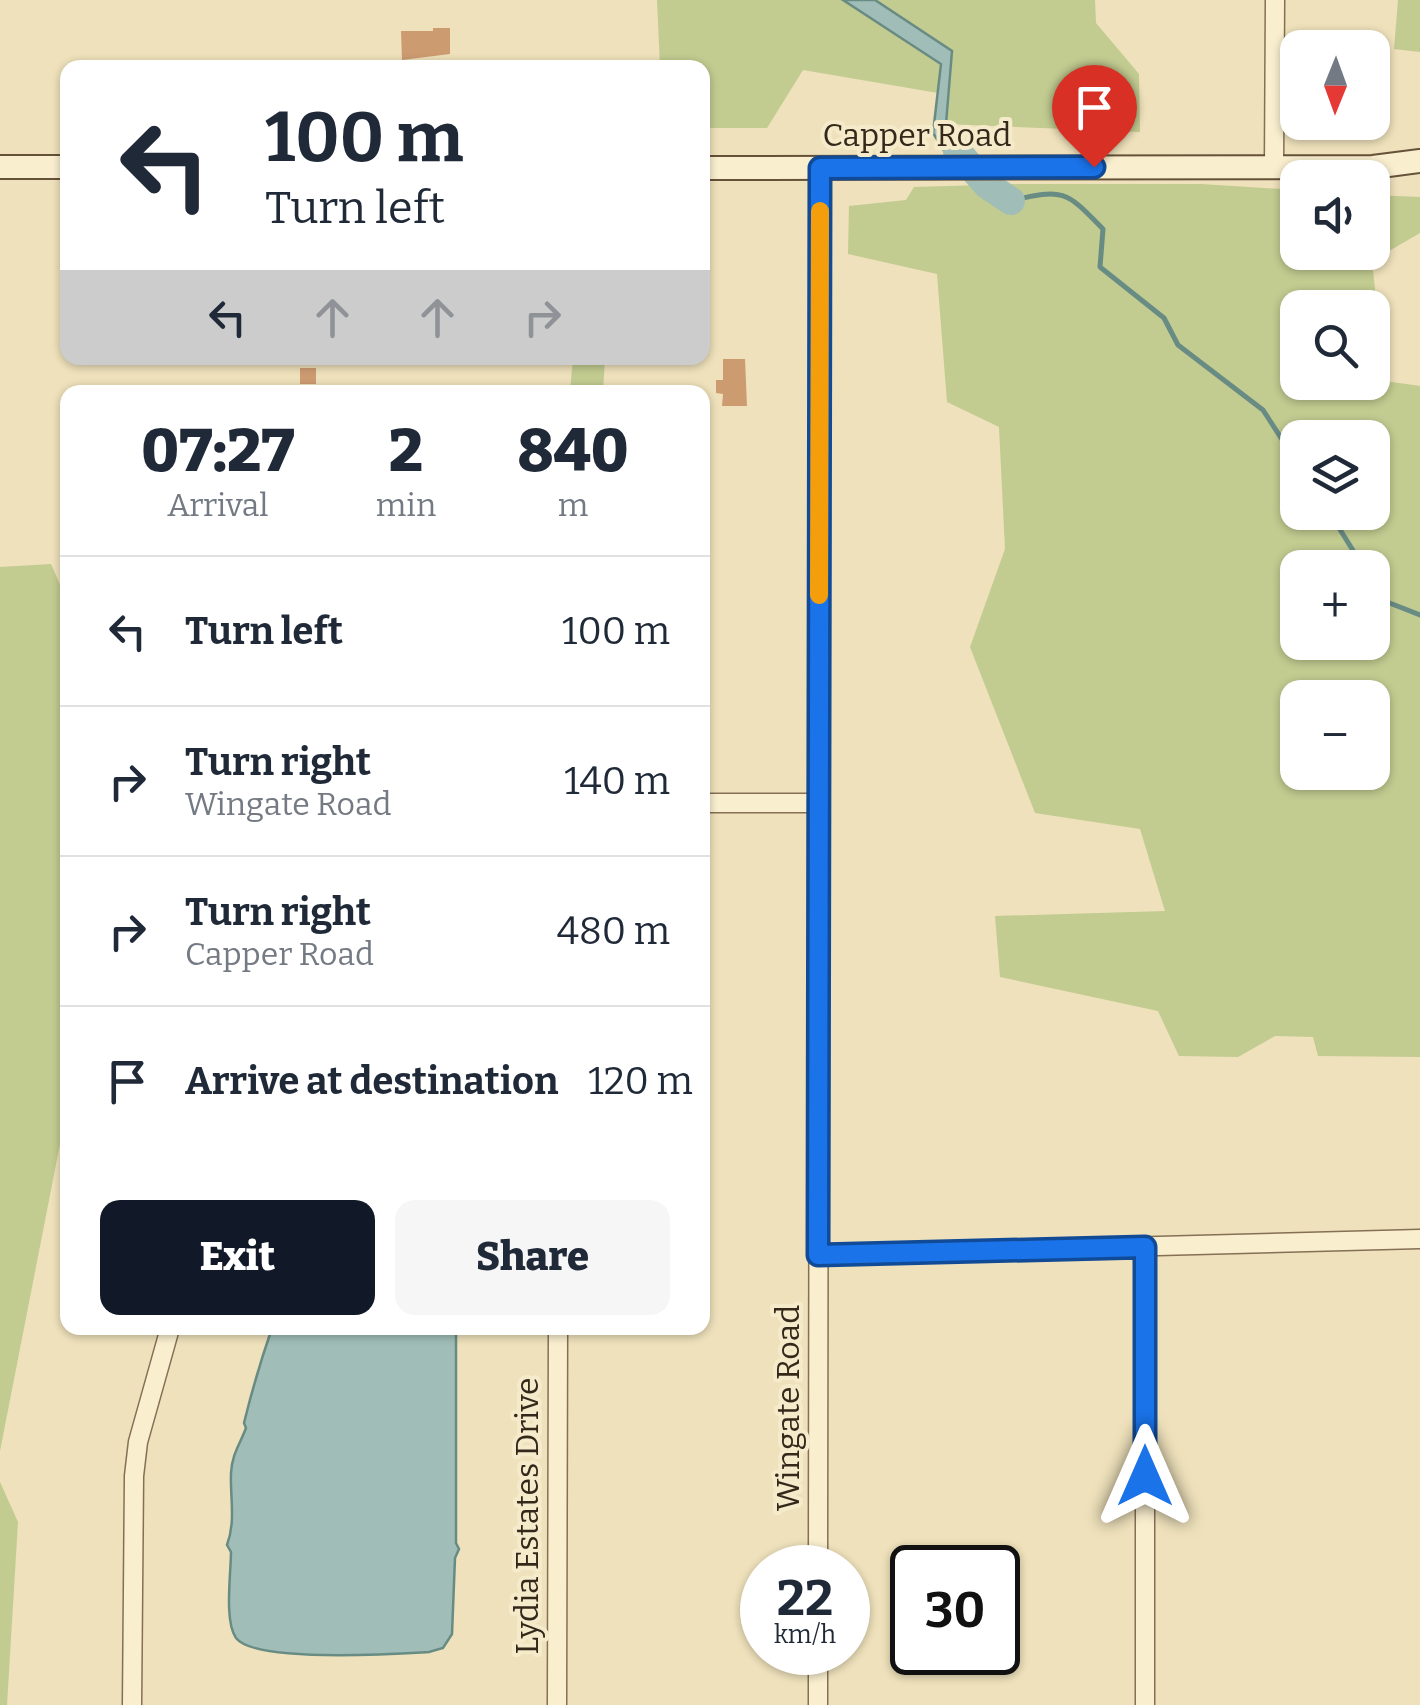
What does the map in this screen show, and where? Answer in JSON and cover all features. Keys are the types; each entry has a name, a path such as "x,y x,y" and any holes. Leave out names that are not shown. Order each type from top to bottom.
{"street":[{"path":"1274,167 1275,0"},
{"name":"Capper Road","path":"1390,165 1420,161"},
{"path":"0,167 60,167"},
{"name":"Capper Road","path":"710,168 1280,167"},
{"name":"Wingate Road","path":"818,1545 820,168"},
{"name":"Capper Road","path":"1390,169 1420,173"},
{"path":"710,802 819,803"},
{"path":"818,1255 1420,1239"},
{"path":"1145,1247 1145,1705"},
{"path":"132,1705 134,1476 138,1442 168,1335"},
{"name":"Lydia Estates Drive","path":"557,1705 558,1335"},
{"path":"818,1675 818,1705"}],"green space":[{"path":"657,0 843,0 941,64 938,93 803,70 767,128 710,128 710,60 660,60"},
{"path":"875,0 1095,0 1096,23 1139,74 1140,132 946,124 952,51"},
{"path":"1398,0 1420,0 1420,52 1394,49"},
{"path":"1201,184 1280,189 1280,270 1373,270 1375,290 1280,290 1280,400 1390,400 1390,382 1420,386 1420,1057 1318,1056 1313,1037 1275,1036 1238,1057 1179,1056 1158,1011 1000,977 995,916 1165,911 1140,829 1035,813 970,647 1005,549 999,427 947,402 937,274 848,254 849,206 906,200 914,187"},
{"path":"1390,196 1420,197 1420,233 1390,250"},
{"path":"572,365 605,365 603,385 571,385"},
{"path":"51,564 60,585 60,1144 0,1451 0,567"},
{"path":"0,1482 18,1522 7,1705 0,1705"}],"water":[{"path":"843,0 875,0 952,51 946,124 962,154 946,154 933,133 941,64"},
{"path":"270,1335 456,1335 459,1549 455,1558 452,1634 443,1648 387,1654 296,1654 248,1646 236,1638 230,1620 231,1552 227,1545 232,1518 232,1466 246,1428"}],"building":[{"path":"450,28 450,54 402,60 401,31"},
{"path":"723,359 745,359 747,406 722,406 723,394 716,393 716,380 723,380"},
{"path":"300,368 316,368 316,384 300,384"}],"waterway":[{"path":"957,151 987,185 1011,201"},
{"path":"1011,201 1054,194 1072,200 1103,229 1100,267 1164,318 1178,345 1263,410 1280,436"},
{"path":"1340,530 1353,550"},
{"path":"1390,603 1420,615"}],"slow traffic":[{"path":"819,595 820,211"}],"route":[{"path":"1094,167 820,168 818,1255 1145,1247 1145,1476"}]}
